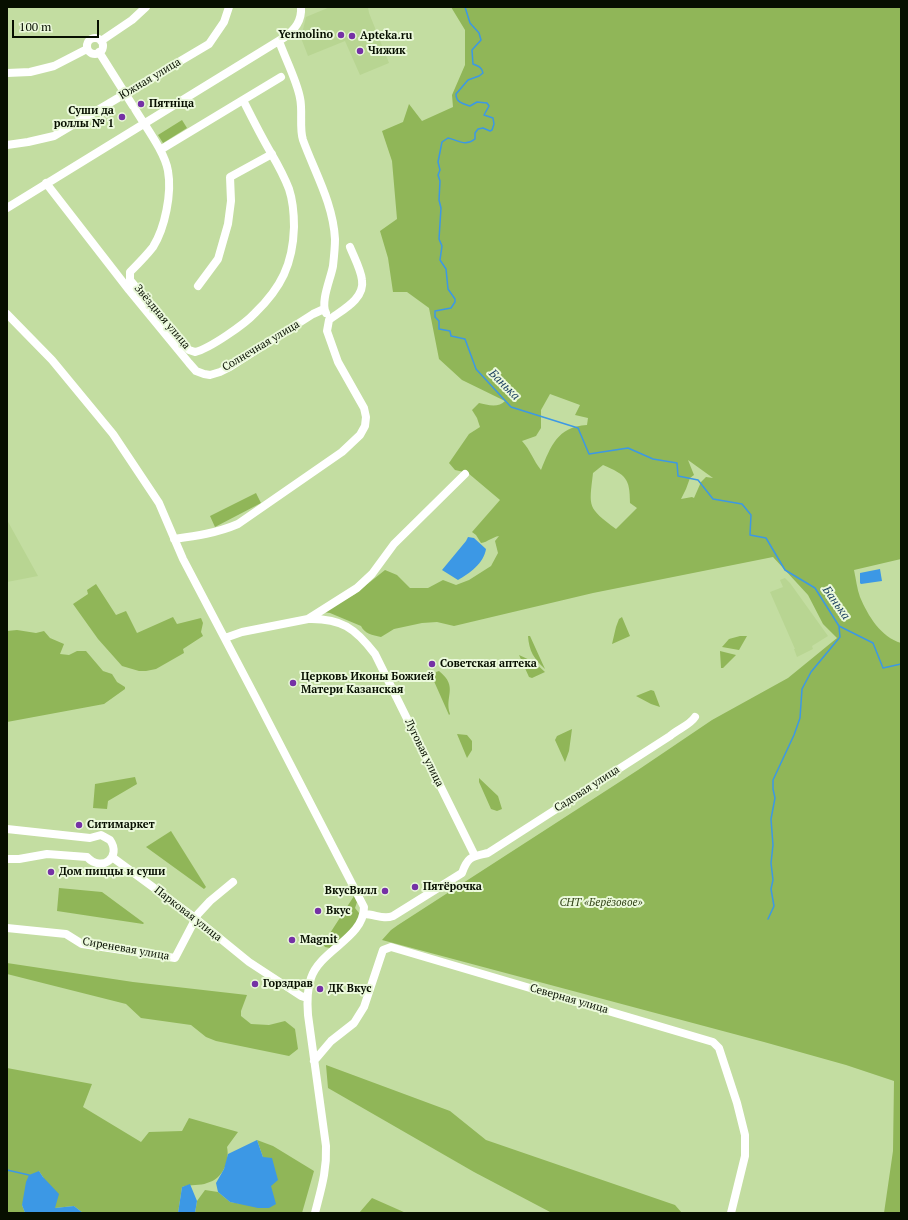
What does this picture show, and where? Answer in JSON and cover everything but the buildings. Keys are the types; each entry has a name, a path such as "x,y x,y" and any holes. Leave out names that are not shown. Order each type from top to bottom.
{"street":[{"path":"101,41 132,20 146,7"},
{"name":"Южная улица","path":"7,145 54,136 209,44 224,22 229,7"},
{"path":"7,208 279,41 297,26 301,17 301,7"},
{"path":"97,38 101,41 103,47 99,52 92,53 88,49 87,44 91,39 97,38"},
{"path":"174,539 217,532 238,524 342,452 360,435 365,426 366,417 364,408 338,362 327,331 329,320 324,310 333,267 335,239 330,209 325,192 303,138 300,96 279,41"},
{"path":"7,73 30,72 54,66 88,49"},
{"path":"99,52 160,150 280,77"},
{"name":"Звёздная улица","path":"160,150 168,170 169,194 166,214 152,248 130,272 130,280 192,352 198,352 251,318 272,296 284,274 293,244 294,213 290,190 283,172 243,100"},
{"path":"198,286 218,259 228,224 231,201 230,177 272,154"},
{"name":"Солнечная улица","path":"46,183 129,290 196,371 210,375 230,368 313,314 324,310"},
{"path":"329,320 356,299 361,291 362,280 350,247"},
{"path":"7,314 52,360 113,434 159,503 183,559 364,907 364,914 356,930 316,969 311,977 307,998 327,1161 325,1177 315,1213"},
{"path":"225,638 242,632 308,619 357,588 372,574 394,544 465,474"},
{"name":"Луговая улица","path":"308,619 323,618 335,621 350,629 364,640 372,651 381,665 475,856"},
{"name":"Садовая улица","path":"475,856 488,852 501,844 670,736 695,717"},
{"path":"7,829 90,838 100,835 108,838 113,844 114,849 112,856 107,862 100,864 92,862 86,857 47,854 19,860 7,859"},
{"name":"Парковая улица","path":"112,856 195,918 253,964 301,996 307,998"},
{"path":"364,914 382,918 393,916 462,873 466,861 475,856"},
{"name":"Сиреневая улица","path":"7,928 66,934 82,944 175,958 195,918 210,900 233,882"},
{"name":"Северная улица","path":"314,1061 331,1040 354,1022 360,1014 364,1007 383,950 391,947 713,1042 719,1048 737,1103 745,1135 745,1156 731,1213"}],"shaded area":[{"path":"330,7 368,7 389,63 360,75 345,41 308,56 301,38 306,17"},
{"path":"7,520 38,576 7,582"},
{"path":"785,578 828,636 812,646 813,649 797,657 795,649 770,592 783,587 780,580"}],"green space":[{"name":"СНТ «Берёзовое»","path":"451,7 901,7 901,559 854,570 860,597 871,618 887,636 901,643 901,1213 884,1213 893,1151 894,1081 846,1065 764,1042 382,940 398,925 638,770 712,720 788,678 837,638 823,624 808,595 773,557 593,593 454,626 437,622 422,623 394,629 381,637 372,635 361,626 330,613 322,612 355,594 385,570 397,575 410,588 428,588 443,580 456,585 469,580 491,566 498,553 495,541 499,536 481,543 472,532 500,500 468,473 455,470 449,463 469,434 480,427 472,410 479,403 500,405 505,401 462,380 439,359 429,308 407,292 393,292 388,258 380,231 397,219 392,161 382,131 403,122 409,104 422,121 453,107 452,95 465,65 465,30","holes":["550,394 580,405 575,415 588,418 587,425 569,430 556,439 541,470 522,441 536,436 541,428 541,410","688,460 713,478 706,477 701,482 694,498 681,499 690,478 694,475","603,465 622,475 628,483 630,503 637,508 616,529 600,516 592,506 591,493 593,473"]},
{"path":"182,120 187,128 163,143 158,135"},
{"path":"256,493 261,503 215,527 210,516"},
{"path":"96,584 116,615 126,611 137,633 173,617 177,624 201,618 203,623 201,632 203,636 183,649 184,653 156,669 139,671 122,666 98,639 73,604 88,594 87,590"},
{"path":"622,617 630,636 612,644 616,627 619,619"},
{"path":"17,630 36,633 44,631 50,638 64,644 60,654 69,655 77,651 86,651 103,671 112,674 117,682 125,687 125,689 104,704 7,722 7,631"},
{"path":"528,636 530,636 545,669 533,654"},
{"path":"747,636 739,650 722,647 729,639"},
{"path":"720,651 736,655 723,668 721,668"},
{"path":"519,655 534,662 545,672 532,678 529,677"},
{"path":"439,671 445,677 450,687 449,715 433,679 436,672"},
{"path":"651,690 654,691 660,707 636,696"},
{"path":"572,729 569,751 565,762 555,740 557,736"},
{"path":"457,734 467,735 472,741 472,750 467,758"},
{"path":"135,777 137,784 108,801 107,809 93,808 95,784"},
{"path":"479,778 498,796 502,809 497,811 491,809 479,782"},
{"path":"171,831 206,887 204,889 146,847"},
{"path":"59,888 102,892 144,923 57,911"},
{"path":"354,896 357,902 355,908 359,913 356,924 349,933 330,948 325,947 323,944"},
{"path":"7,963 133,982 247,995 241,1011 241,1016 251,1024 269,1025 285,1021 295,1029 298,1049 289,1056 216,1041 206,1037 191,1025 141,1018 126,1004 7,974"},
{"path":"326,1065 450,1111 486,1140 675,1205 682,1213 552,1213 474,1172 328,1088"},
{"path":"7,1068 92,1084 83,1107 141,1142 149,1132 182,1131 189,1118 238,1132 227,1147 228,1152 226,1163 221,1174 217,1178 204,1184 182,1187 178,1213 83,1213 74,1206 55,1208 43,1177 39,1171 22,1205 25,1213 7,1213"},
{"path":"257,1140 273,1146 314,1171 302,1213 195,1213 197,1201 205,1190 218,1192 230,1202 243,1204 263,1157"},
{"path":"372,1198 406,1213 359,1213"}],"water":[{"path":"468,537 474,538 486,549 485,554 479,563 467,575 458,580 442,570"},
{"path":"880,569 882,581 860,583 860,573"},
{"path":"257,1140 263,1157 272,1158 278,1180 271,1186 276,1204 269,1208 258,1208 230,1202 218,1192 216,1183 224,1169 228,1154"},
{"path":"39,1171 59,1194 55,1208 74,1206 83,1213 25,1213 22,1205 26,1182 29,1175"},
{"path":"190,1184 197,1201 195,1213 178,1213 182,1187"}],"waterway":[{"name":"Банька","path":"465,7 470,23 479,33 481,40 472,50 473,64 481,68 483,73 468,80 456,94 456,97 461,103 470,106 477,102 487,103 489,106 484,115 493,118 494,124 492,130 490,131 483,128 478,129 475,133 475,139 471,141 465,143 448,138 442,142 438,162 440,170 438,175 440,181 439,200 441,208 439,239 442,246 440,260 446,269 448,289 455,299 455,302 451,308 435,311 435,317 439,321 439,329 450,331 451,336 465,339 476,369 511,407 578,428 589,454 628,448 653,459 677,463 678,476 698,480 713,499 742,504 751,515 750,535 766,538 785,570 815,588 839,626 873,643 883,668 901,664"},
{"path":"768,919 774,906 771,889 773,880 771,863 773,845 771,819 775,798 773,780 794,735 800,718 802,689 811,672 840,637 839,627"},
{"path":"7,1170 29,1175"}],"place":[{"name":"Yermolino","path":"341,35"},
{"name":"Apteka.ru","path":"352,36"},
{"name":"Чижик","path":"360,51"},
{"name":"Пятнiца","path":"141,104"},
{"name":"Суши да роллы № 1","path":"122,117"},
{"name":"Советская аптека","path":"432,664"},
{"name":"Церковь Иконы Божией Матери Казанская","path":"293,683"},
{"name":"Ситимаркет","path":"79,825"},
{"name":"Дом пиццы и суши","path":"51,872"},
{"name":"Пятёрочка","path":"415,887"},
{"name":"ВкусВилл","path":"385,891"},
{"name":"Вкус","path":"318,911"},
{"name":"Magnit","path":"292,940"},
{"name":"Горздрав","path":"255,984"},
{"name":"ДК Вкус","path":"320,989"}]}
